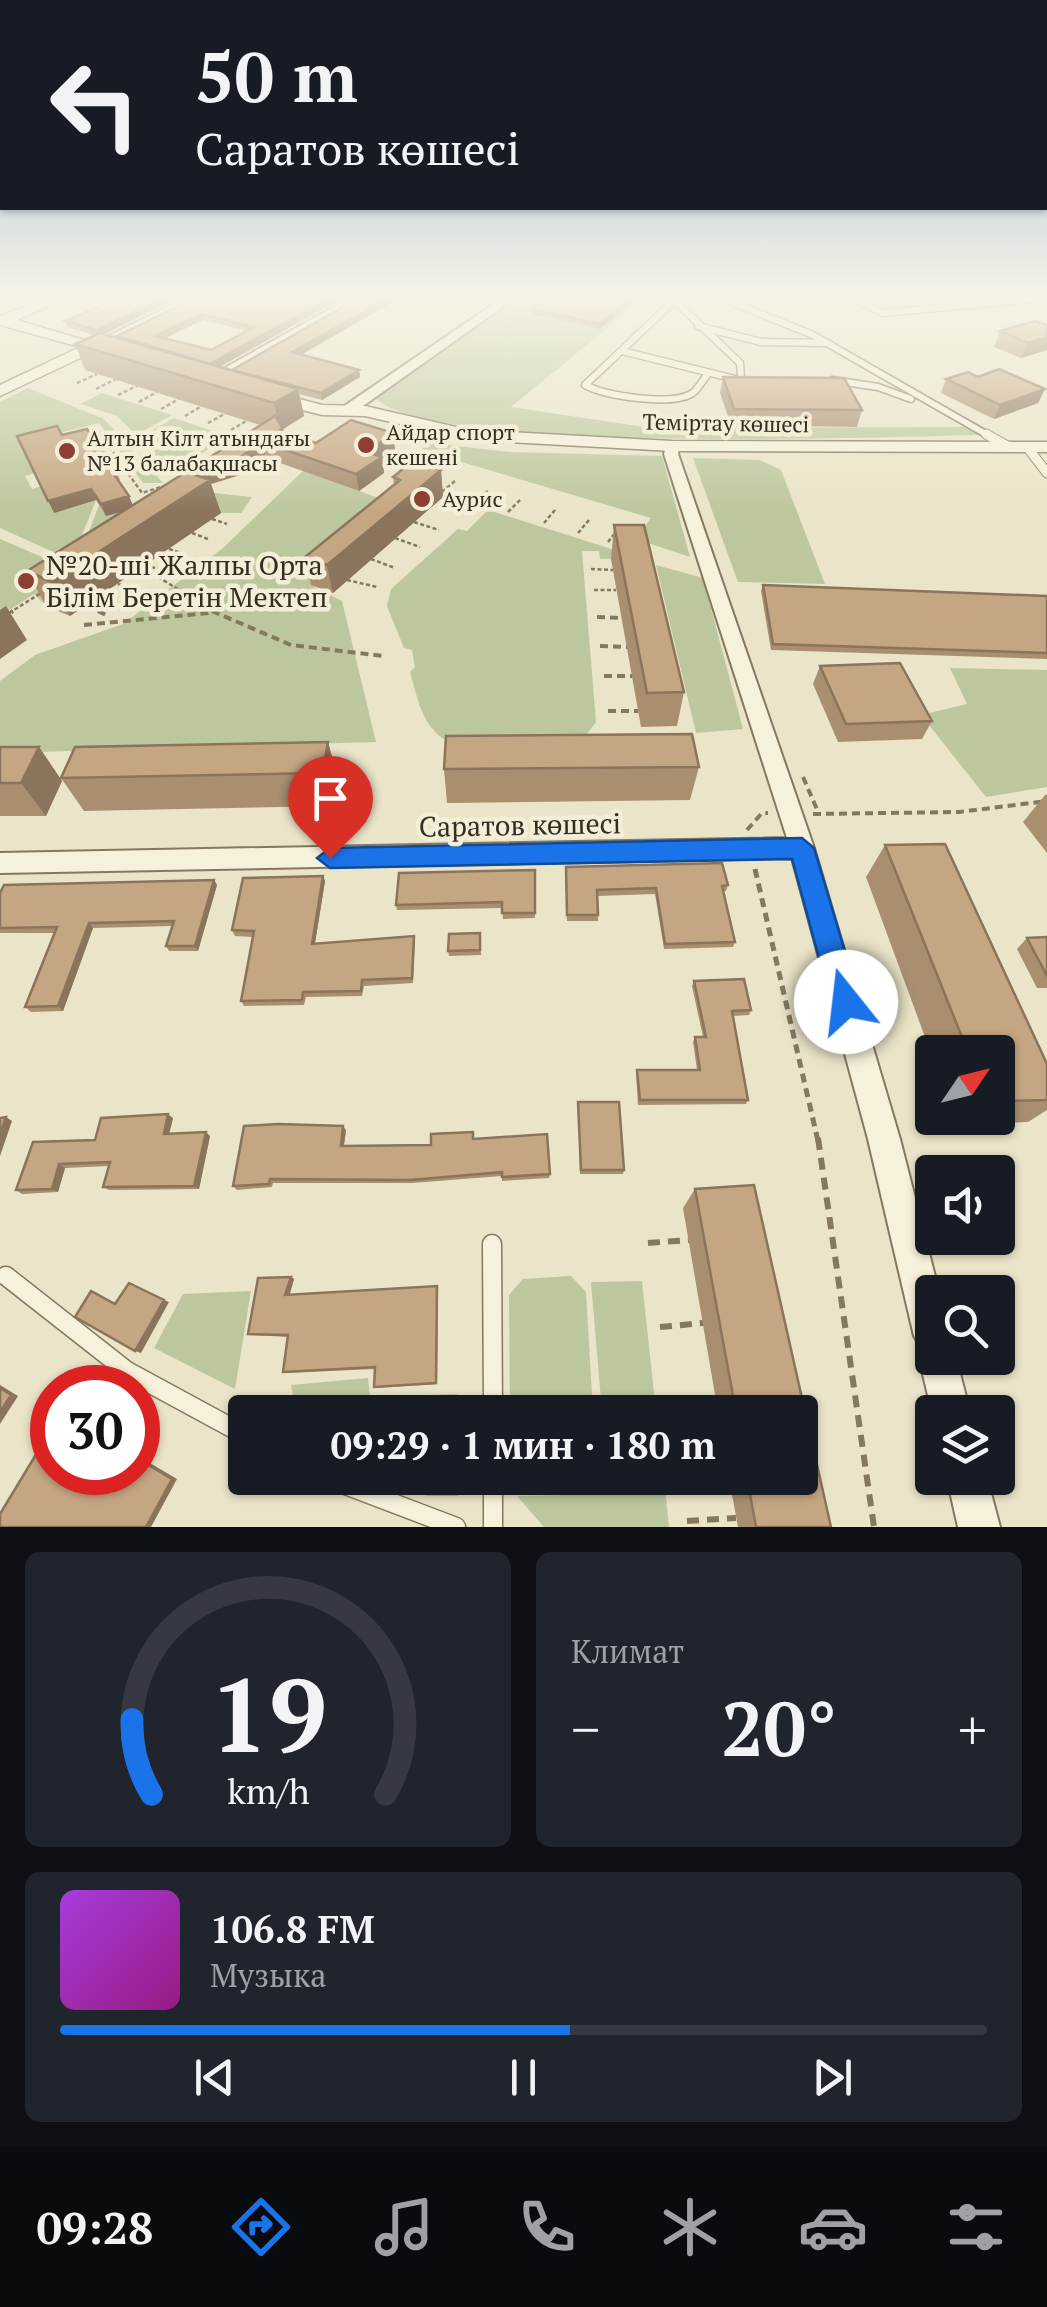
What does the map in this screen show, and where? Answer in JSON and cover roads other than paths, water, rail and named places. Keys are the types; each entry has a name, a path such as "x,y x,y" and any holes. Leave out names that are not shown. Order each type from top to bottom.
{"street":[{"path":"0,391 43,370"},
{"path":"204,377 217,370"},
{"path":"348,410 406,370"},
{"name":"Теміртау көшесі","path":"204,377 322,410 348,410 469,435 672,446 1047,447"},
{"path":"672,446 671,454 802,848 884,1139 917,1275"},
{"name":"Саратов көшесі","path":"0,864 802,848"},
{"path":"971,1495 979,1527"}],"lane":[{"path":"603,370 586,388 608,395 681,397 695,392 707,374"},
{"path":"694,370 746,380 743,370"},
{"path":"873,370 932,406 1018,447 1047,473"},
{"path":"824,380 878,387 932,406"},
{"path":"492,1244 493,1395"},
{"path":"6,1276 128,1371 228,1426"},
{"path":"372,1495 456,1527"},
{"path":"493,1495 493,1527"}],"place":[{"name":"Айдар спорт кешені","path":"366,445"},
{"name":"Алтын Кілт атындағы №13 балабақшасы","path":"67,451"},
{"name":"Аурис","path":"422,499"},
{"name":"№20-ші Жалпы Орта Білім Беретін Мектеп","path":"26,581"}]}
